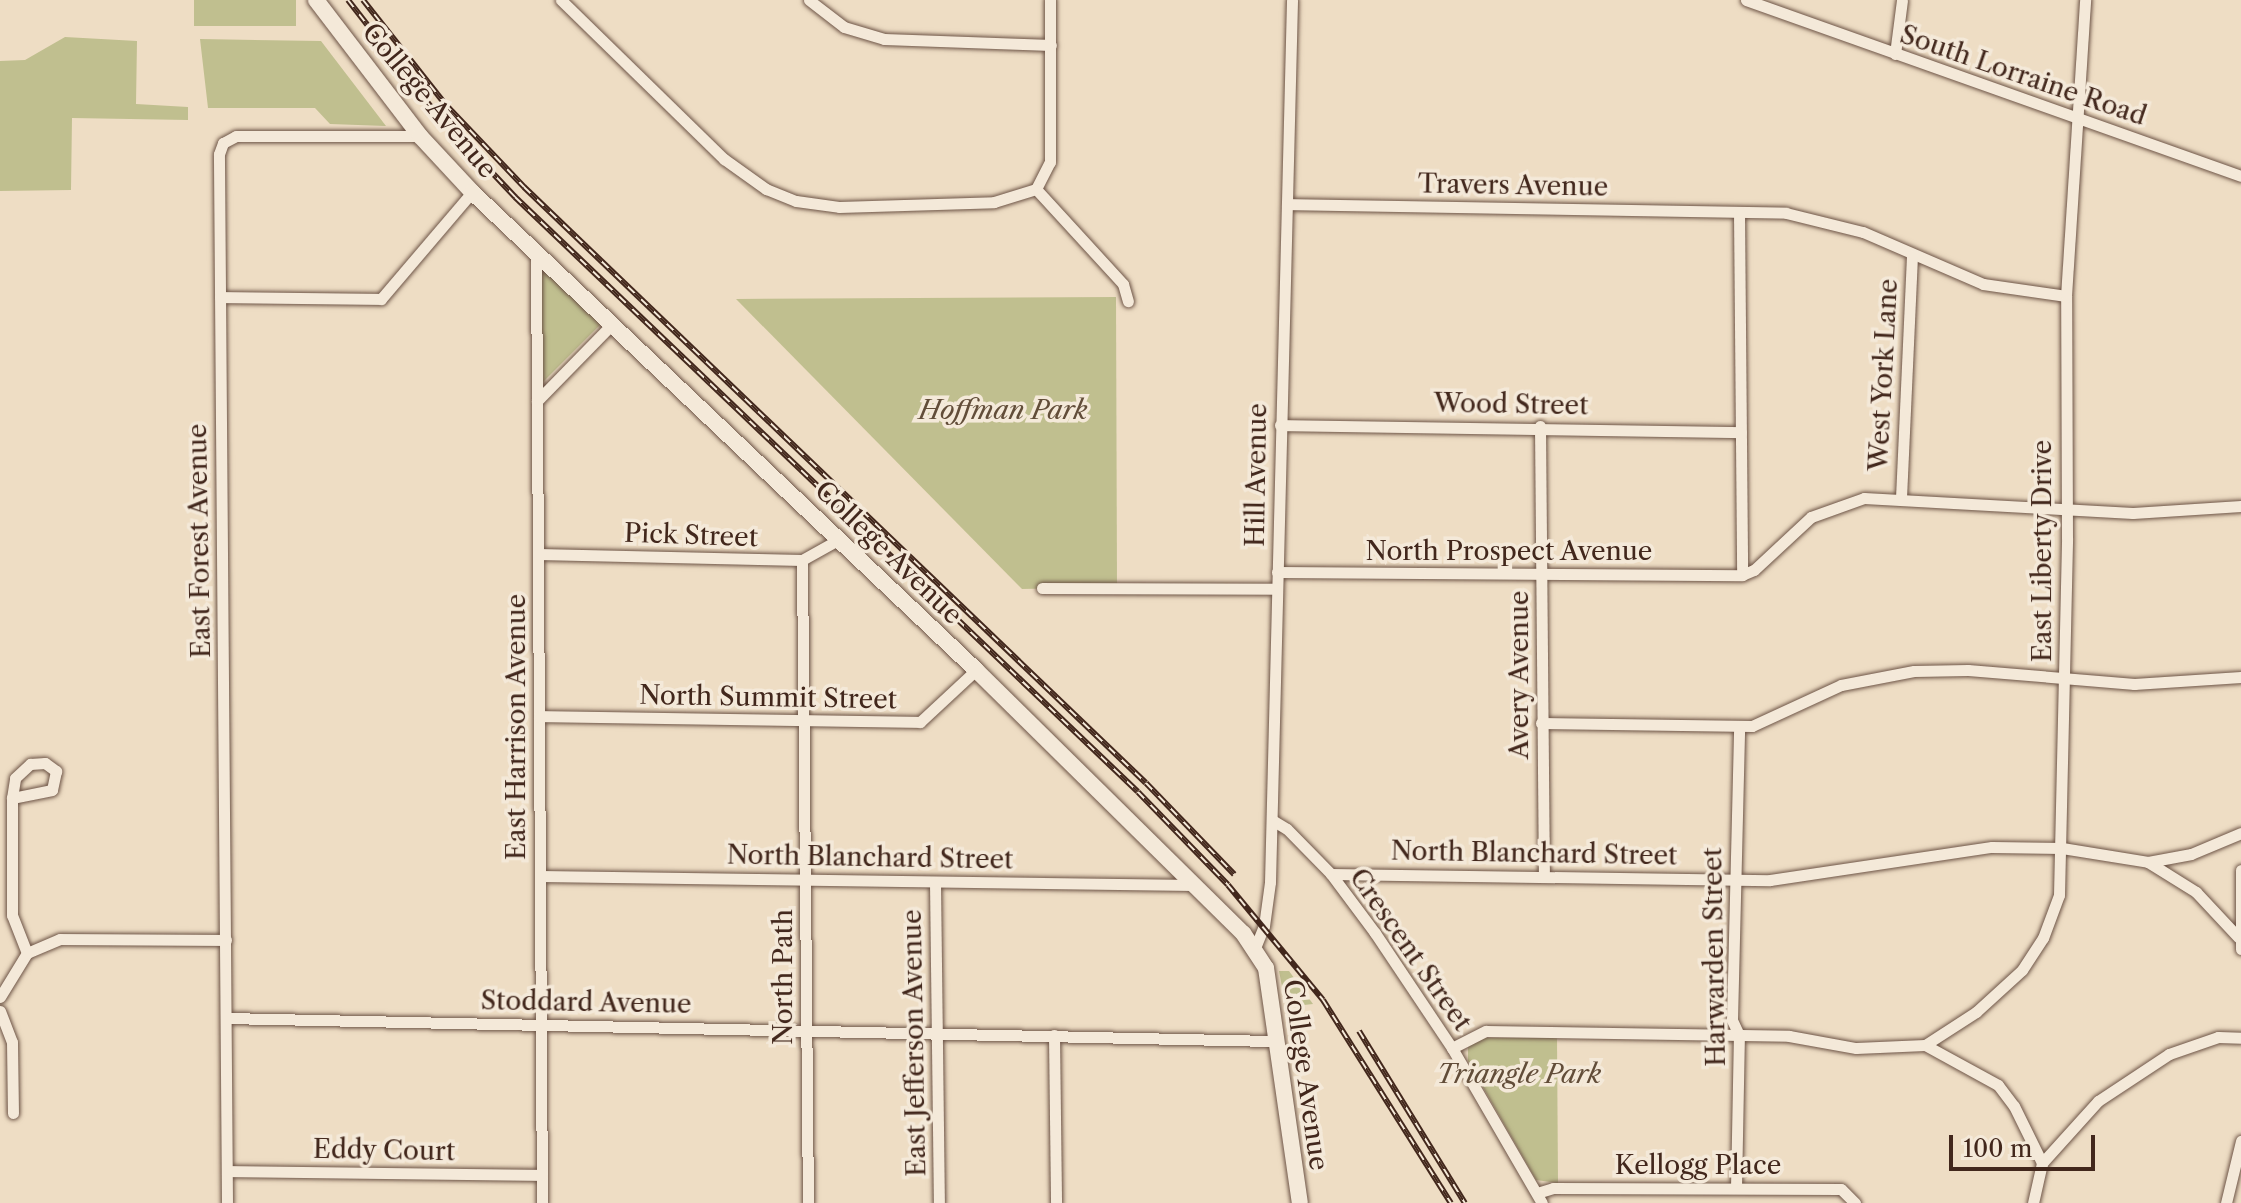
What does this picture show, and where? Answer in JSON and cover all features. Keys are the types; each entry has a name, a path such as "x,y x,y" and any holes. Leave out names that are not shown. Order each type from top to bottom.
{"street":[{"name":"College Avenue","path":"316,0 420,136 472,192 613,323 1199,885 1255,948 1266,968 1300,1203"},
{"path":"561,0 724,159 781,196 839,207 994,202 1036,189 1050,162 1050,0"},
{"path":"809,0 834,21 867,36 1051,45"},
{"name":"Hill Avenue","path":"1255,948 1267,911 1272,820 1292,0"},
{"name":"South Lorraine Road","path":"1746,0 2241,176"},
{"path":"1895,54 1902,0"},
{"name":"East Liberty Drive","path":"1925,1045 1976,1012 2033,956 2059,895 2067,510 2066,296 2074,117 2085,0"},
{"name":"East Forest Avenue","path":"226,940 220,297 223,143 236,136 420,136"},
{"path":"1036,189 1123,284 1128,301"},
{"path":"220,297 381,299 472,192"},
{"name":"Travers Avenue","path":"1287,204 1739,212 1827,221 1983,284 2066,296"},
{"path":"1739,212 1742,575"},
{"name":"East Harrison Avenue","path":"536,252 542,1203"},
{"name":"West York Lane","path":"1901,498 1912,255"},
{"path":"537,401 613,323"},
{"name":"Wood Street","path":"1280,425 1540,426 1741,432"},
{"name":"Avery Avenue","path":"1540,426 1544,875"},
{"path":"1742,575 1825,510 1864,498 2159,513 2241,506"},
{"path":"802,560 838,540"},
{"name":"Pick Street","path":"538,554 802,560"},
{"name":"North Path","path":"802,560 808,1203"},
{"name":"North Prospect Avenue","path":"1277,572 1742,575"},
{"path":"1042,588 1276,589"},
{"name":"North Summit Street","path":"539,716 920,722 976,670"},
{"path":"1541,723 1752,726 1823,692 1888,674 1968,670 2134,684 2241,677"},
{"name":"Harwarden Street","path":"1736,1188 1739,1035 1732,1020 1739,726"},
{"path":"12,798 12,915 27,953"},
{"name":"Crescent Street","path":"1272,820 1287,829 1331,874 1452,1048 1540,1198"},
{"path":"2148,862 2191,854 2241,833"},
{"name":"North Blanchard Street","path":"1331,874 1770,880 1964,849 2062,848 2148,862"},
{"path":"2148,862 2196,892 2239,943"},
{"path":"2239,943 2241,870"},
{"name":"North Blanchard Street","path":"540,876 1199,885"},
{"name":"East Jefferson Avenue","path":"935,882 939,1203"},
{"path":"0,997 27,953 69,938 226,940 227,1203"},
{"path":"0,1011 12,1042 13,1113"},
{"name":"Stoddard Avenue","path":"226,1018 1275,1041"},
{"path":"1452,1048 1486,1031 1789,1036 1856,1048 1925,1045 1998,1085 2014,1106 2042,1163"},
{"path":"1054,1035 1056,1203"},
{"path":"2033,1203 2042,1163 2098,1101 2144,1068 2200,1042 2241,1038"},
{"path":"2226,1203 2241,1141"},
{"name":"Eddy Court","path":"227,1171 542,1175"},
{"name":"Kellogg Place","path":"1540,1198 1553,1188 1736,1188 1841,1189 1855,1201"}],"green space":[{"path":"194,0 296,0 296,26 194,26"},
{"path":"65,37 137,41 136,104 188,107 188,120 72,118 71,190 0,191 0,61 25,60"},
{"path":"200,39 321,41 386,126 330,124 315,108 208,108"},
{"path":"539,258 605,320 540,385"},
{"name":"Hoffman Park","path":"1116,297 1117,587 1022,589 736,299"},
{"path":"1279,971 1289,971 1313,1004 1286,1007"},
{"name":"Triangle Park","path":"1484,1038 1557,1038 1558,1183 1536,1180 1468,1061 1468,1047"}],"railway":[{"path":"348,0 435,112 515,197 1138,792 1228,885 1323,1000 1451,1203"},
{"path":"363,0 445,104 524,187 1146,783 1234,874"},
{"path":"1359,1031 1465,1203"}]}
